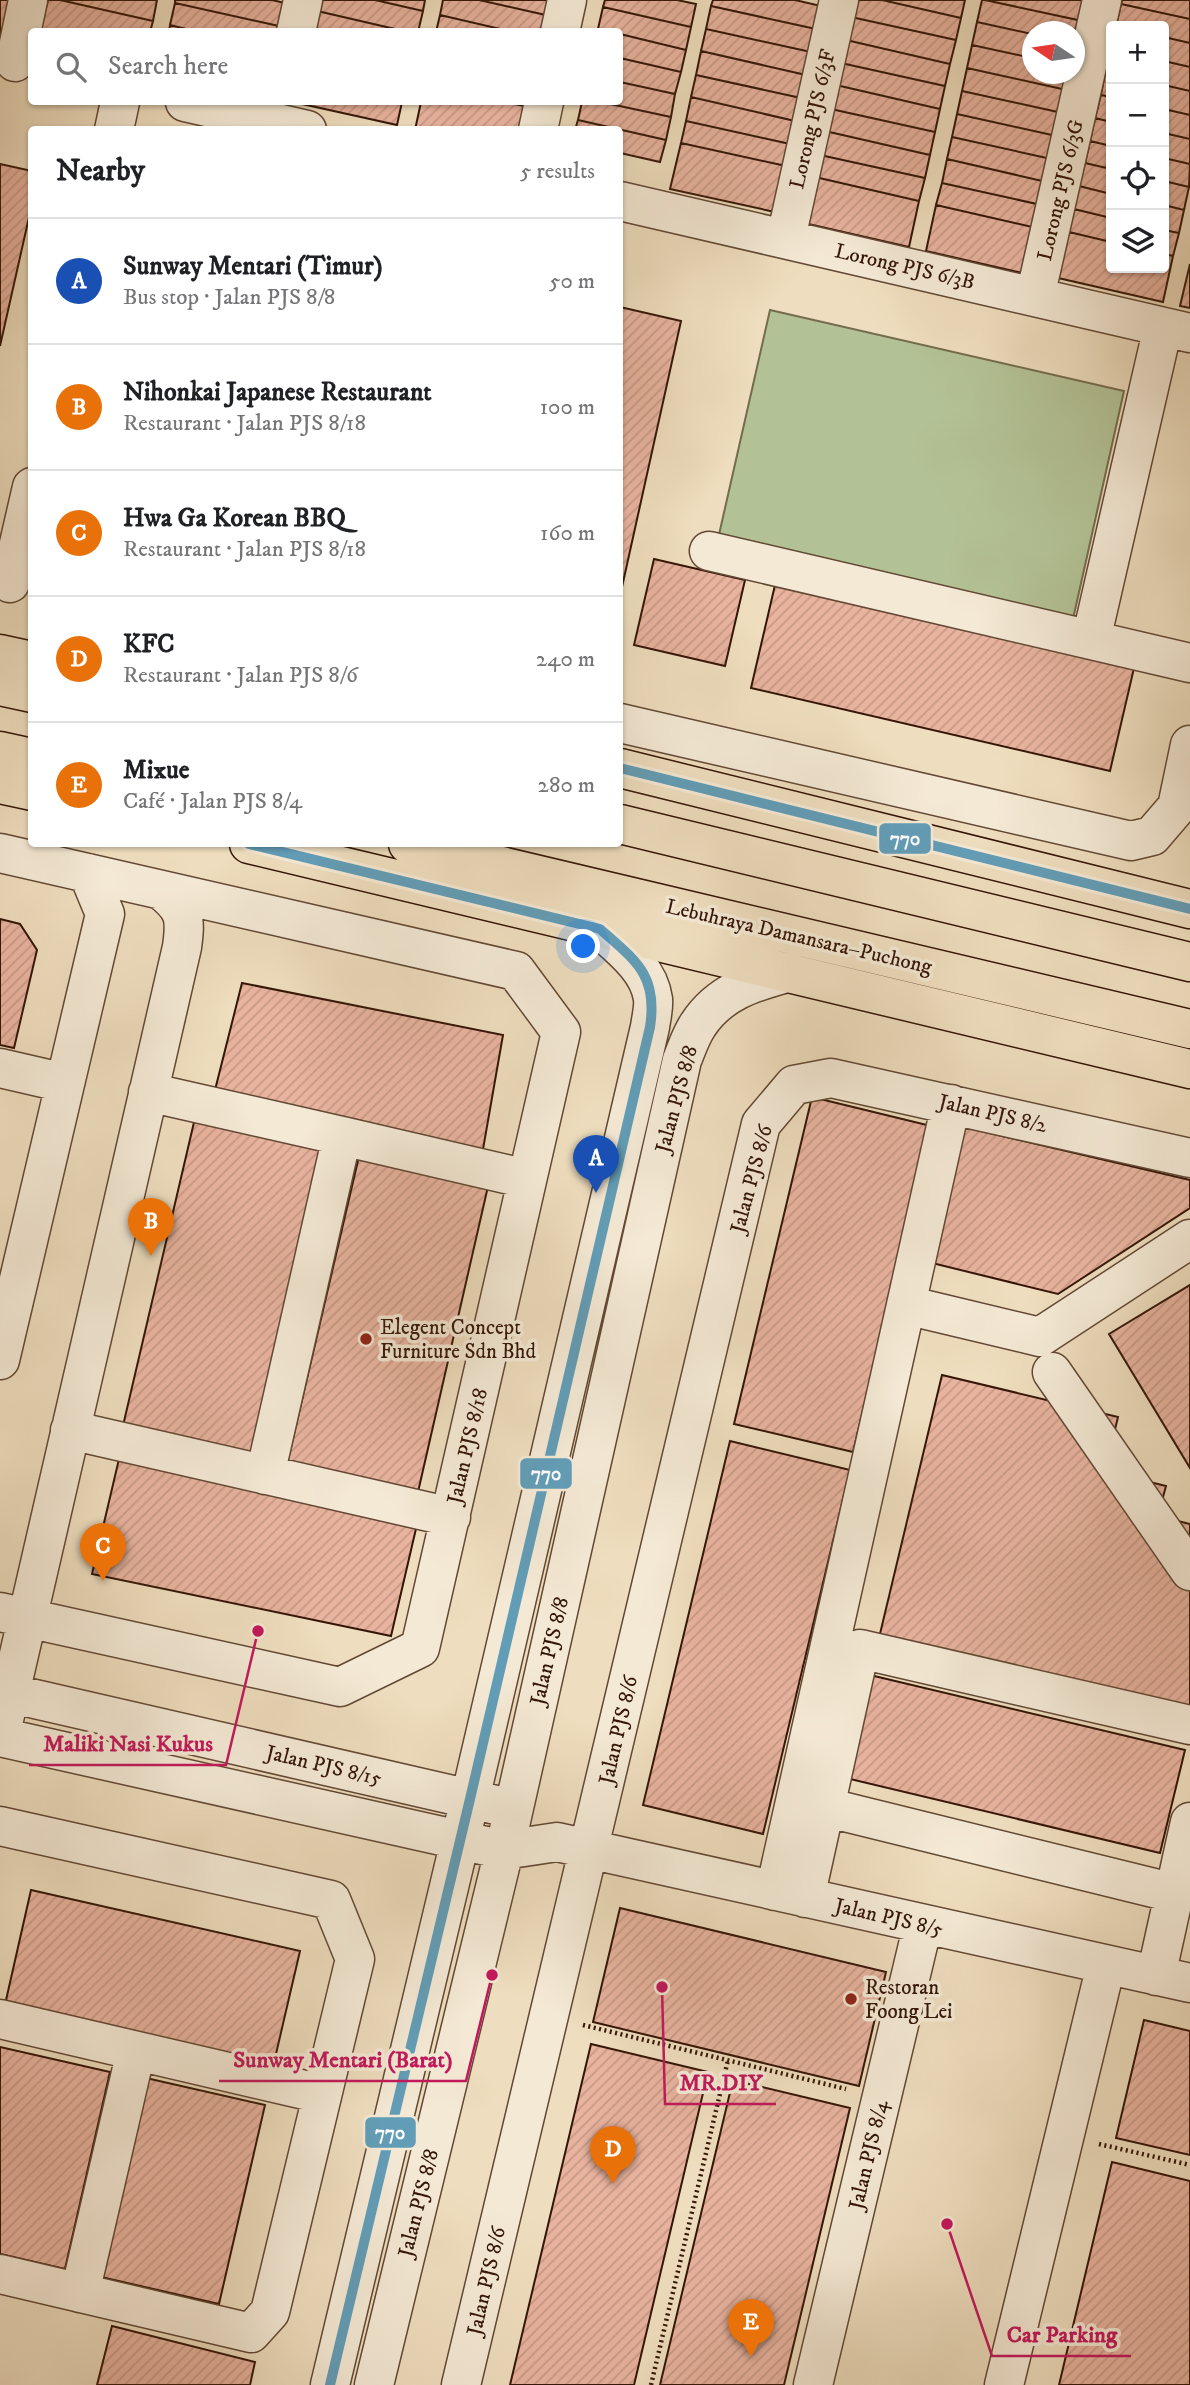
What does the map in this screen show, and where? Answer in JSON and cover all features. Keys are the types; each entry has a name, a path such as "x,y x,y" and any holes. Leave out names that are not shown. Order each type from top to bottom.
{"highway":[{"path":"0,653 28,659"},
{"path":"0,687 28,692"},
{"path":"0,751 28,757"},
{"path":"623,769 1177,906"},
{"path":"0,784 28,790"},
{"path":"623,825 1190,962"},
{"path":"261,847 1190,1069"},
{"name":"Lebuhraya Damansara–Puchong","path":"422,847 1190,1029"}],"street":[{"path":"15,62 28,0"},
{"path":"297,28 303,0"},
{"path":"561,28 567,0"},
{"name":"Lorong PJS 6/3F","path":"786,238 839,0"},
{"name":"Lorong PJS 6/3G","path":"1035,297 1102,0"},
{"path":"115,126 119,105"},
{"path":"204,105 288,118"},
{"path":"539,126 543,105"},
{"name":"Lorong PJS 6/3B","path":"623,202 1177,330"},
{"path":"1091,640 1177,330"},
{"path":"14,584 28,509"},
{"path":"709,551 1190,663"},
{"path":"623,724 1131,841 1152,836 1177,807 1190,745"},
{"name":"Jalan PJS 8/18","path":"0,853 516,971 561,1032 420,1648 340,1687 14,1615"},
{"path":"0,1360 105,914 88,873"},
{"path":"0,1737 14,1615 70,1430 186,923 176,902 161,890 129,897 105,914"},
{"name":"Jalan PJS 8/18","path":"182,947 236,922 279,917"},
{"name":"Jalan PJS 8/8","path":"330,2385 650,1027 653,1000 646,979 632,958 600,929"},
{"name":"Jalan PJS 8/8","path":"374,2385 514,1810 682,1060 696,1026 714,1005 746,984 790,972"},
{"path":"0,1068 65,1083"},
{"name":"Jalan PJS 8/2","path":"794,1085 831,1078 1190,1158"},
{"name":"Jalan PJS 8/6","path":"461,2385 549,2017 573,1846 761,1124 794,1085"},
{"path":"148,1092 527,1179"},
{"path":"790,1894 906,1305 951,1104"},
{"path":"265,1475 342,1136"},
{"path":"906,1305 1040,1337 1190,1239"},
{"path":"1052,1373 1190,1571"},
{"path":"70,1430 450,1517"},
{"path":"790,1894 825,1807 860,1649 1190,1725"},
{"name":"Jalan PJS 8/15","path":"5,1692 514,1810 573,1846"},
{"name":"Jalan PJS 8/15","path":"0,1737 504,1850 573,1846"},
{"path":"825,1807 1174,1893"},
{"path":"1173,1979 1174,1893 1190,1822"},
{"path":"0,1826 331,1900 355,1959 270,2312 251,2333 0,2274"},
{"name":"Jalan PJS 8/5","path":"573,1846 1173,1979"},
{"name":"Jalan PJS 8/4","path":"813,2385 923,1924"},
{"path":"1004,2385 1106,1965"},
{"path":"0,2020 322,2094"},
{"path":"80,2293 136,2051"}],"path":[{"path":"549,2017 881,2097"},
{"path":"651,2385 729,2060"},
{"path":"1065,2136 1190,2165"}],"green space":[{"path":"770,310 1124,391 1073,619 718,539"}],"building":[{"path":"0,0 11,0 3,36 0,35"},
{"path":"48,0 60,0 153,21 151,28 41,28"},
{"path":"60,0 157,0 153,21"},
{"path":"175,0 272,0 285,3 279,26 175,3"},
{"path":"315,0 375,0 423,11 419,28 391,28 313,10"},
{"path":"375,0 425,0 423,11"},
{"path":"443,0 479,0 550,16 547,28 496,28 440,15"},
{"path":"479,0 553,0 550,16"},
{"path":"605,0 677,0 696,4 691,27 603,7"},
{"path":"713,0 795,0 821,6 816,29 711,6"},
{"path":"855,0 882,0 961,18 956,40 851,17"},
{"path":"882,0 965,0 961,18"},
{"path":"982,0 1082,21 1022,21 1022,32 977,22"},
{"path":"985,0 1092,0 1087,22"},
{"path":"1122,0 1190,0 1190,19 1121,4"},
{"path":"175,3 279,26 182,28 170,25"},
{"path":"1121,4 1190,19 1190,43 1169,38 1169,21 1117,21"},
{"path":"711,6 816,29 811,52 706,29"},
{"path":"603,7 691,27 686,50 623,35 623,28 598,28"},
{"path":"313,10 391,28 310,28"},
{"path":"440,15 496,28 437,28"},
{"path":"851,17 956,40 950,64 846,40"},
{"path":"977,22 1022,32 1022,56 972,45"},
{"path":"706,29 811,52 806,75 701,51"},
{"path":"623,35 686,50 681,72 623,59"},
{"path":"1169,38 1190,43 1190,67 1169,62"},
{"path":"846,40 950,64 945,86 841,63"},
{"path":"972,45 1022,56 1022,80 967,68"},
{"path":"701,51 806,75 801,98 696,75"},
{"path":"623,59 681,72 675,94 623,83"},
{"path":"1169,62 1190,67 1190,91 1169,86"},
{"path":"841,63 945,86 940,109 836,85"},
{"path":"967,68 1022,80 1022,84 1039,84 1071,91 1067,114 962,91"},
{"path":"1105,72 1106,72 1106,96 1101,95"},
{"path":"696,75 801,98 795,121 691,97"},
{"path":"623,83 675,94 671,117 615,105 623,105"},
{"path":"1039,84 1072,84 1071,91"},
{"path":"836,85 940,109 935,132 831,109"},
{"path":"1169,86 1190,91 1190,115 1169,110"},
{"path":"962,91 1067,114 1061,137 957,114"},
{"path":"1101,95 1106,96 1106,121 1095,118"},
{"path":"691,97 795,121 790,144 686,121"},
{"path":"307,105 401,105 397,125"},
{"path":"420,105 529,107 525,126 416,126"},
{"path":"581,105 615,105 671,117 666,140 623,130 623,126 604,126 578,120"},
{"path":"831,109 935,132 930,155 825,131"},
{"path":"1169,110 1190,115 1190,139 1169,134"},
{"path":"957,114 1061,137 1056,160 952,137"},
{"path":"1095,118 1106,121 1106,145 1090,141"},
{"path":"578,120 604,126 576,126"},
{"path":"686,121 790,144 786,166 681,143"},
{"path":"623,130 666,140 660,162 623,154"},
{"path":"825,131 930,155 925,178 820,155"},
{"path":"1169,134 1190,139 1190,164 1169,159"},
{"path":"952,137 1056,160 1051,183 947,159"},
{"path":"1090,141 1106,145 1106,168 1085,163"},
{"path":"681,143 786,166 775,212 670,189"},
{"path":"820,155 925,178 919,201 815,177"},
{"path":"947,159 1051,183 1046,206 942,183"},
{"path":"1169,159 1190,164 1189,187 1169,182"},
{"path":"1085,163 1106,168 1106,193 1079,186"},
{"path":"0,164 28,170 28,222 0,346"},
{"path":"815,177 919,201 909,247 804,223"},
{"path":"1169,182 1189,187 1184,210 1169,206"},
{"path":"942,183 1046,206 1041,229 936,205"},
{"path":"1079,186 1106,193 1106,217 1074,209"},
{"path":"936,205 1041,229 1031,275 926,251"},
{"path":"1169,206 1184,210 1179,233 1169,231"},
{"path":"1074,209 1106,217 1106,241 1069,232"},
{"path":"1169,231 1179,233 1173,256 1169,255"},
{"path":"1069,232 1106,241 1106,273 1169,273 1169,255 1173,256 1163,302 1058,278"},
{"path":"1190,264 1190,308 1180,306"},
{"path":"623,308 681,321 623,582"},
{"path":"654,559 745,580 725,666 634,645"},
{"path":"775,585 1134,668 1110,771 751,688"},
{"path":"0,919 20,924 37,950 14,1048 0,1045"},
{"path":"242,983 503,1035 482,1155 214,1094"},
{"path":"812,1097 931,1126 853,1452 734,1424"},
{"path":"195,1118 324,1148 253,1458 122,1430"},
{"path":"960,1126 1190,1180 1190,1208 1058,1294 928,1262"},
{"path":"360,1152 489,1182 418,1492 287,1464"},
{"path":"1190,1285 1190,1468 1109,1334"},
{"path":"942,1375 1118,1417 1105,1471 1166,1486 1158,1516 1190,1524 1190,1713 879,1638"},
{"path":"730,1441 850,1470 763,1834 643,1805"},
{"path":"119,1459 418,1520 391,1636 92,1574"},
{"path":"870,1675 1185,1750 1160,1853 846,1778"},
{"path":"31,1890 300,1951 272,2071 4,2009"},
{"path":"620,1908 886,1972 859,2086 593,2022"},
{"path":"1144,2020 1190,2031 1190,2155 1116,2138"},
{"path":"591,2044 708,2072 634,2385 510,2385"},
{"path":"0,2047 110,2072 65,2269 0,2254"},
{"path":"146,2078 265,2105 219,2304 101,2277"},
{"path":"733,2080 850,2108 784,2385 660,2385"},
{"path":"1112,2162 1190,2181 1190,2385 1059,2385"},
{"path":"112,2326 255,2362 250,2385 97,2385"}],"transit line":[{"name":"770","path":"623,769 1190,909"},
{"name":"770","path":"261,847 600,929 642,970 651,994 652,1009 470,1799 330,2385"}],"place":[{"name":"Sunway Mentari (Timur)","path":"596,1193"},
{"name":"Nihonkai Japanese Restaurant","path":"151,1256"},
{"name":"Elegent Concept Furniture Sdn Bhd","path":"366,1339"},
{"name":"Hwa Ga Korean BBQ","path":"103,1581"},
{"name":"Maliki Nasi Kukus","path":"258,1631"},
{"name":"Sunway Mentari (Barat)","path":"492,1975"},
{"name":"MR.DIY","path":"662,1987"},
{"name":"Restoran Foong Lei","path":"851,1999"},
{"name":"KFC","path":"613,2184"},
{"name":"Car Parking","path":"947,2224"},
{"name":"Mixue","path":"751,2357"}]}
